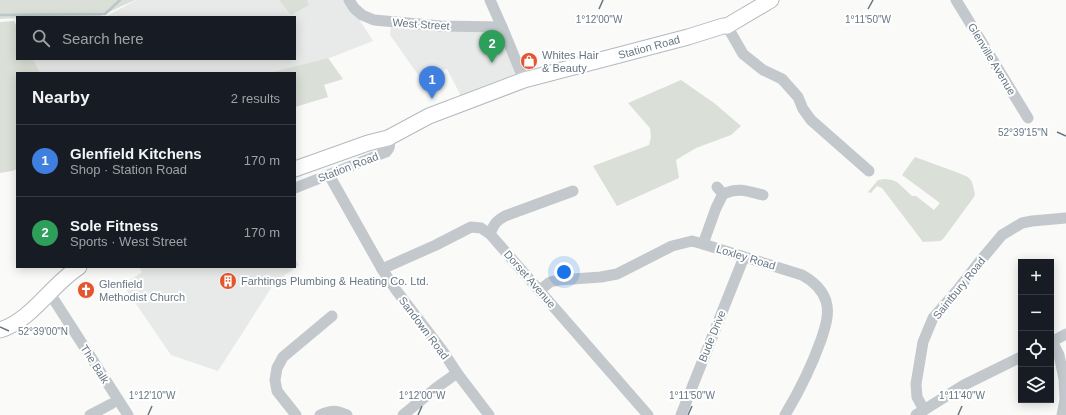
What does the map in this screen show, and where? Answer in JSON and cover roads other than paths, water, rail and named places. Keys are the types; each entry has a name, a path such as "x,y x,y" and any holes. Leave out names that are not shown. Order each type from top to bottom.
{"street":[{"name":"West Street","path":"349,0 354,8 362,15 374,20 441,26 502,27"},
{"path":"490,0 524,80"},
{"name":"Station Road","path":"296,169 368,143 388,138 430,116 524,80 727,26 771,0"},
{"name":"Glenville Avenue","path":"956,0 1028,118"},
{"path":"727,26 744,54 762,70 782,79 798,97 803,109 811,120 869,171"},
{"name":"Station Road","path":"296,188 386,152 390,149 388,138"},
{"name":"Sandown Road","path":"329,175 382,270 489,415"},
{"path":"703,244 716,208 720,191 742,189 763,195"},
{"path":"490,234 494,225 501,218 573,191"},
{"name":"Saintbury Road","path":"920,412 916,384 923,342 933,318 1002,235 1022,223 1066,218"},
{"name":"Dorset Avenue","path":"382,270 471,227 481,228 490,234 648,415"},
{"name":"Loxley Road","path":"540,290 550,282 559,280 601,277 617,274 672,246 692,241 802,275 810,279 821,290 826,302 828,314 814,360 785,415"},
{"name":"Bude Drive","path":"681,415 744,257"},
{"path":"0,330 11,325 33,309 69,273 77,268"},
{"name":"The Balk","path":"50,292 128,415"},
{"path":"296,415 277,391 275,380 278,368 283,357 332,316"},
{"path":"1054,340 1066,334"},
{"path":"1054,346 1059,355 1064,379 1065,400 1062,415"},
{"path":"920,412 964,385 1018,358"},
{"path":"403,415 457,373"},
{"path":"90,415 111,404"},
{"path":"320,415 330,411 340,411 347,415"}],"waterway":[{"path":"0,15 105,14 120,0"}],"place":[{"name":"Whites Hair & Beauty","path":"529,61"},
{"name":"Sole Fitness","path":"492,63"},
{"name":"Glenfield Kitchens","path":"432,99"},
{"name":"Farhtings Plumbing & Heating Co. Ltd.","path":"228,281"},
{"name":"Glenfield Methodist Church","path":"86,290"}]}
